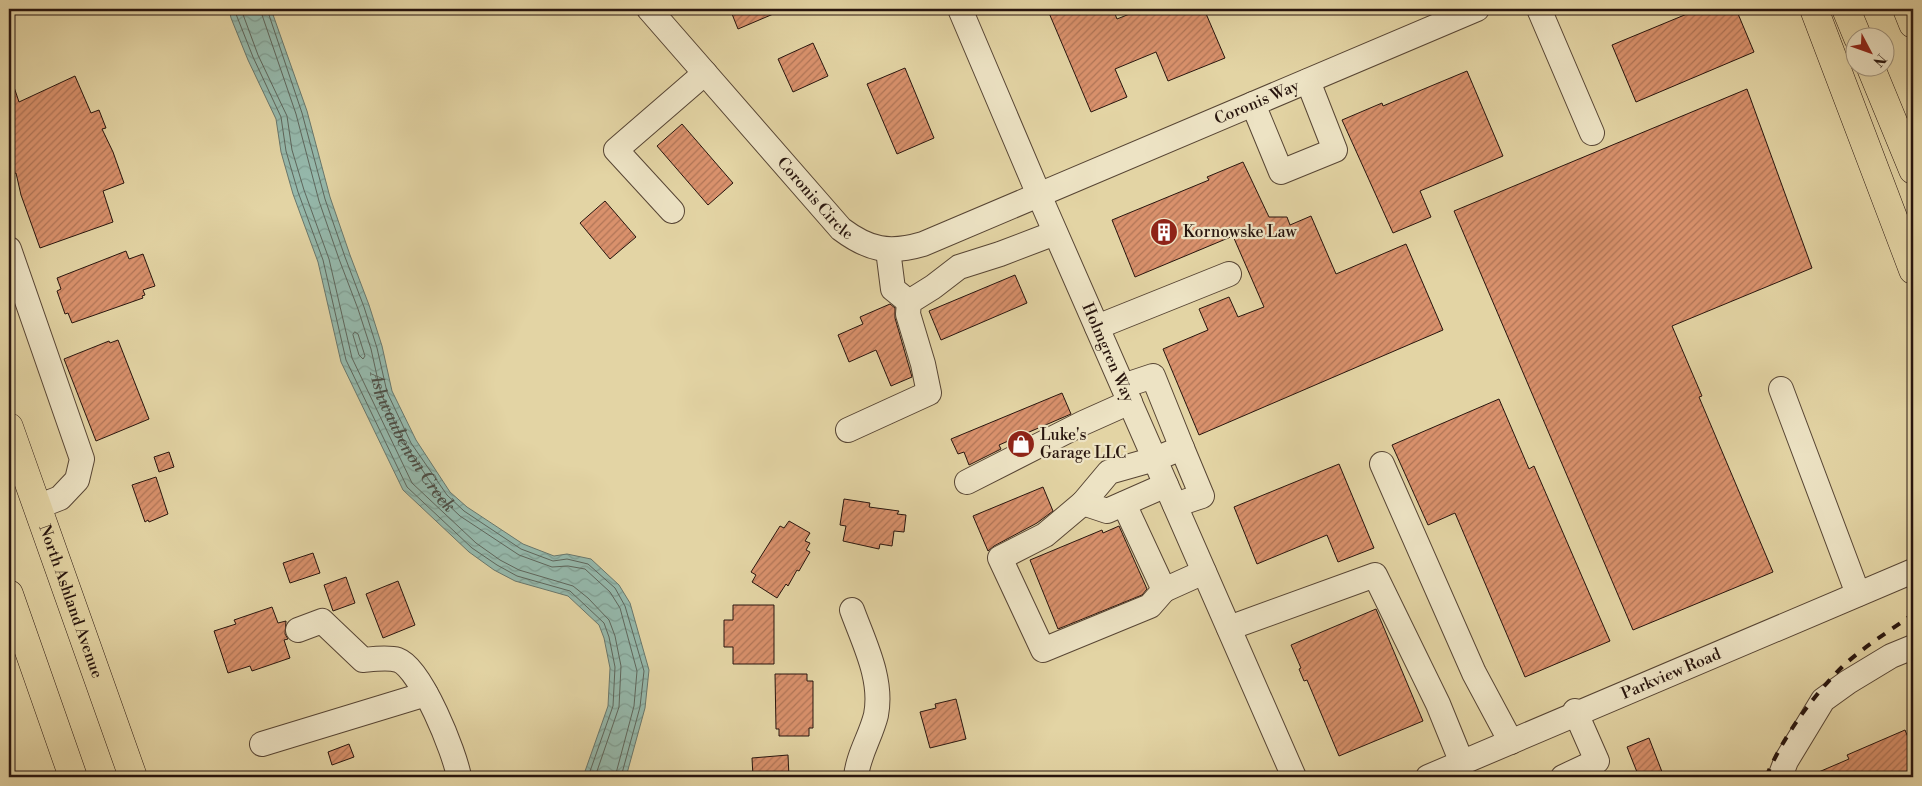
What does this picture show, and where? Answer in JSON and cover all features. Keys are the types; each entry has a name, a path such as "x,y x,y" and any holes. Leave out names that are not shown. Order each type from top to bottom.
{"main road":[{"path":"1814,9 1913,270"},
{"path":"1846,9 1854,28"},
{"path":"1907,9 1913,24"},
{"path":"1875,78 1913,170"},
{"name":"North Ashland Avenue","path":"9,427 133,777"},
{"path":"9,594 73,777"},
{"path":"59,736 83,777"}],"street":[{"name":"Coronis Circle","path":"649,9 841,229 872,247 888,250 914,246 1039,195"},
{"name":"Holmgren Way","path":"960,9 1055,233 1294,777"},
{"name":"Coronis Way","path":"1039,195 1477,9"},
{"path":"1547,11 1592,133"},
{"path":"672,211 616,150 705,73"},
{"path":"1253,104 1282,172 1335,150 1308,80"},
{"path":"848,430 929,393 923,364 908,314 910,302 959,268 1055,233"},
{"path":"944,235 959,268"},
{"path":"9,249 82,459 77,480 60,498 37,507"},
{"path":"888,250 893,289 910,302"},
{"path":"1097,327 1229,274"},
{"path":"967,482 1083,423 1153,376 1202,496 1170,495 1124,504 1107,511 1083,503"},
{"path":"1781,389 1858,594"},
{"path":"1182,448 1155,459 1109,472 1083,503 1045,535 1000,558 1043,650 1150,606 1164,590 1204,572"},
{"path":"1382,464 1474,673 1511,742"},
{"path":"1124,504 1164,590"},
{"name":"Parkview Road","path":"1428,777 1511,742 1575,712 1913,571"},
{"path":"1229,628 1375,575 1438,704 1462,763"},
{"path":"852,610 873,670 878,693 876,714 858,765 856,777"},
{"path":"298,630 322,621 364,660 398,660 409,667 426,694 452,751 459,777"},
{"path":"1780,777 1786,761 1823,700 1848,682 1892,656 1913,647"},
{"path":"262,744 426,694"},
{"path":"1563,777 1597,761 1575,712"}],"water":[{"name":"Ashwaubenon Creek","path":"229,9 271,9 307,111 330,197 382,346 392,391 416,440 450,492 467,507 523,544 554,556 567,554 591,559 619,585 630,603 649,670 645,708 626,777 583,777 608,706 610,668 604,638 599,625 568,596 515,581 494,570 469,552 403,490 341,362 318,262 293,194 281,152 276,119 248,60"}],"building":[{"path":"730,9 785,9 738,29"},
{"path":"1060,9 1113,9 1117,19 1142,9 1204,9 1225,58 1168,81 1156,52 1115,69 1127,97 1091,112 1049,13"},
{"path":"1699,9 1736,9 1754,52 1636,102 1612,45"},
{"path":"813,43 828,76 793,92 778,59"},
{"path":"905,68 934,138 897,154 867,84"},
{"path":"1467,71 1503,156 1420,191 1431,217 1393,233 1342,120 1382,103 1383,106"},
{"path":"75,76 91,113 99,110 106,128 102,129 113,152 124,183 103,191 113,222 40,248 21,195 16,173 13,174 9,160 9,78 11,78 19,102"},
{"path":"1747,89 1812,268 1672,326 1702,396 1699,397 1773,572 1633,630 1454,211"},
{"path":"682,124 733,183 708,205 657,146"},
{"path":"1243,162 1269,217 1287,217 1290,225 1311,216 1336,274 1406,244 1443,330 1199,435 1163,349 1208,330 1199,309 1229,297 1238,317 1264,307 1233,236 1135,277 1112,220 1209,180 1207,177"},
{"path":"605,201 636,237 610,259 580,223"},
{"path":"126,251 129,259 143,254 155,286 143,290 145,295 142,296 143,298 72,323 68,313 65,314 57,291 61,289 57,278"},
{"path":"1015,275 1027,303 941,340 929,311"},
{"path":"890,304 895,308 895,318 912,377 891,386 876,350 849,362 838,335 863,324 860,317"},
{"path":"118,340 149,419 96,441 64,359 109,341 110,343"},
{"path":"1062,393 1071,414 999,445 1001,449 969,465 964,452 958,454 951,439"},
{"path":"1499,399 1529,469 1534,466 1610,641 1525,677 1455,513 1428,525 1392,445"},
{"path":"169,452 174,467 159,472 154,457"},
{"path":"1339,464 1374,548 1338,562 1327,535 1257,564 1234,507"},
{"path":"156,477 168,514 145,522 132,485"},
{"path":"1043,487 1053,511 1037,523 988,551 973,516"},
{"path":"844,499 870,503 869,507 899,511 897,514 906,515 904,532 894,531 892,546 880,544 879,549 843,541 846,526 840,525"},
{"path":"789,521 810,533 805,541 810,543 806,550 810,552 799,571 797,570 788,586 786,584 777,598 752,582 756,575 751,572 780,526 784,528"},
{"path":"1119,526 1147,589 1142,595 1058,629 1030,560 1102,530 1103,533"},
{"path":"313,553 320,573 290,583 283,563"},
{"path":"346,577 355,603 333,611 324,585"},
{"path":"398,581 415,625 383,638 366,594"},
{"path":"733,605 774,605 774,664 733,664 733,647 724,647 724,620 733,620"},
{"path":"272,607 278,623 286,621 285,634 288,639 284,640 290,658 252,671 250,666 228,673 214,631 236,624 234,620"},
{"path":"1376,609 1423,721 1339,756 1307,680 1304,681 1299,669 1301,668 1291,645"},
{"path":"775,674 807,674 807,681 813,681 813,728 809,728 809,736 779,736 779,729 776,729"},
{"path":"956,699 966,739 930,748 920,712 936,708 935,704"},
{"path":"1905,730 1913,749 1913,777 1807,777 1849,759 1847,755"},
{"path":"1649,738 1664,777 1639,777 1627,747"},
{"path":"349,744 354,757 332,765 328,752"},
{"path":"788,755 789,777 753,777 752,758"}],"railway":[{"path":"1766,777 1789,733 1831,679 1859,653 1913,614"}],"place":[{"name":"Kornowske Law","path":"1164,232"},
{"name":"Luke's Garage LLC","path":"1021,444"}]}
